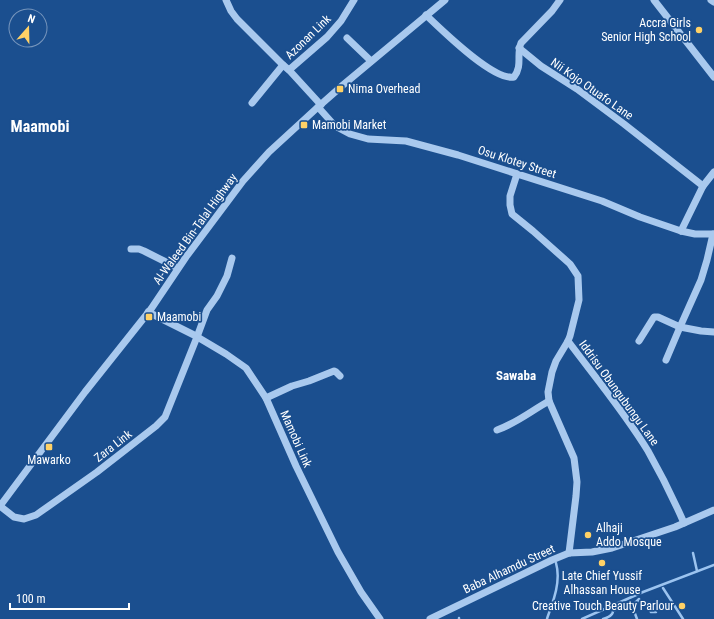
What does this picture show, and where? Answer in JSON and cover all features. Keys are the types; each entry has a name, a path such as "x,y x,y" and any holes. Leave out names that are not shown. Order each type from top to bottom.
{"street":[{"name":"Osu Klotey Street","path":"226,0 237,19 289,70 335,126 350,134 368,139 406,141 458,154 602,202 681,231 694,234 714,234"},
{"name":"Azonan Link","path":"289,70 327,37 341,21 354,0"},
{"name":"Al-Waleed Bin-Talal Highway","path":"0,506 85,392 148,312 178,268 243,181 269,152 320,106 371,61 445,0"},
{"path":"426,15 471,56 482,64 506,77 514,77 519,66 519,48 521,43 552,11 560,0"},
{"path":"654,0 714,77"},
{"path":"347,38 371,61"},
{"name":"Nii Kojo Otuafo Lane","path":"519,48 541,66 577,89 624,124 660,154 703,186"},
{"path":"252,103 283,65"},
{"path":"681,231 703,186 714,172"},
{"path":"517,174 510,196 512,214 570,264 578,276 580,300 570,336 556,361 552,372 548,392 549,401 574,458 577,482 569,554"},
{"path":"666,360 701,280 714,234"},
{"path":"131,250 139,249 178,268"},
{"name":"Zara Link","path":"0,506 14,517 24,519 36,515 97,472 156,426 165,417 207,310 217,296 227,276 232,258"},
{"name":"Mamobi Link","path":"148,312 187,331 226,354 246,368 266,398 296,466 338,552 361,592 380,619"},
{"path":"639,341 656,316 680,326 701,331 714,332"},
{"name":"Iddrisu Obungubungu Lane","path":"568,341 648,451 675,502 684,523"},
{"path":"266,398 292,386 334,371 340,376"},
{"path":"497,430 507,427 525,417 549,401"},
{"name":"Baba Alhamdu Street","path":"430,619 538,567 569,554 612,548 675,527 714,510"}],"waterway":[{"path":"693,553 697,571"},
{"path":"547,619 557,585 558,574 556,563"},
{"path":"582,619 643,592 714,565"},
{"path":"663,588 683,619"},
{"path":"603,619 610,616 613,611 633,605 639,599 640,602 645,602 651,612 656,612"},
{"path":"633,605 637,619"}],"place":[{"name":"Accra Girls Senior High School","path":"699,30"},
{"name":"Nima Overhead","path":"340,89"},
{"name":"Mamobi Market","path":"304,125"},
{"name":"Maamobi","path":"149,317"},
{"name":"Mawarko","path":"49,447"},
{"name":"Alhaji Addo Mosque","path":"588,535"},
{"name":"Late Chief Yussif Alhassan House","path":"602,563"},
{"name":"Creative Touch Beauty Parlour","path":"682,606"}],"district":[{"name":"Maamobi","path":"40,126"},
{"name":"Sawaba","path":"516,375"}]}
